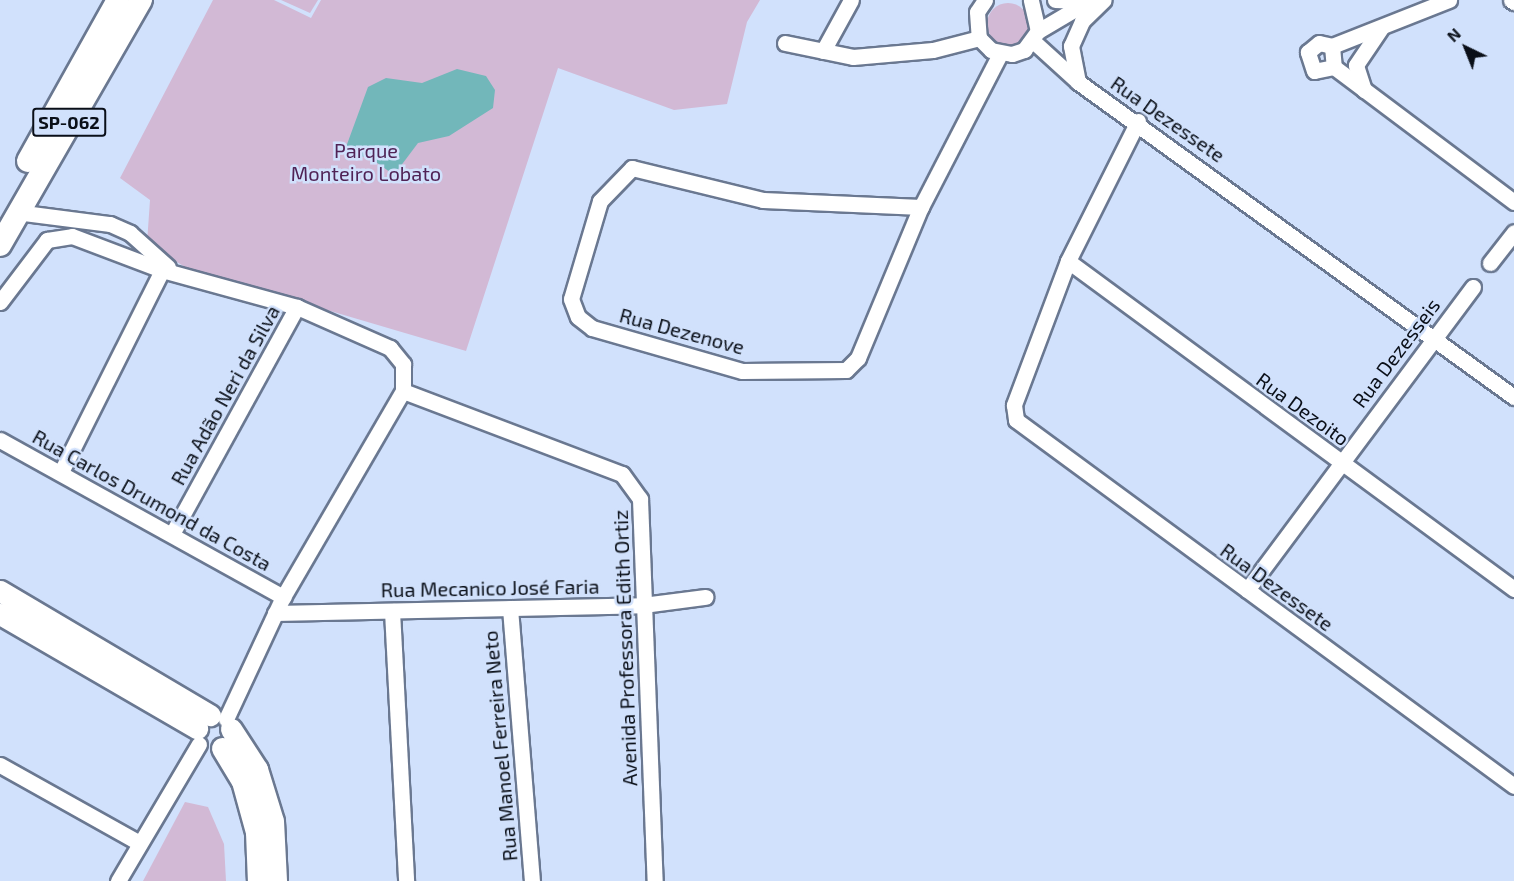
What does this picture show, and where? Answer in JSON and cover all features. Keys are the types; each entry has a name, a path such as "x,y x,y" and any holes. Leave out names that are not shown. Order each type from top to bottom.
{"main road":[{"name":"SP-062","path":"0,245 8,212 118,0"},
{"name":"SP-062","path":"8,212 141,0"}],"street":[{"path":"823,51 850,0"},
{"path":"979,38 977,12 985,0"},
{"path":"1030,0 1036,36"},
{"path":"1055,0 1090,1"},
{"path":"1078,82 1071,46 1082,21 1104,0"},
{"path":"1334,67 1314,71 1307,59 1319,43 1332,46 1449,0"},
{"path":"785,43 823,51 885,55 979,38 1000,54 1018,52 1036,36 1090,1"},
{"path":"1367,95 1356,65 1381,28"},
{"name":"Rua Dezessete","path":"1036,36 1078,82 1138,121 1514,397"},
{"path":"1332,46 1334,67 1367,95 1514,202"},
{"name":"Rua Dezenove","path":"921,207 763,200 632,168 600,201 574,280 571,299 578,317 592,328 742,370 846,370 858,358 921,207 1000,54"},
{"path":"1068,261 1138,121"},
{"path":"8,212 110,224 130,233 168,271"},
{"path":"1490,263 1514,232"},
{"path":"0,302 47,240 72,236 168,271 297,307 390,348 403,364 402,391 283,597 212,727 138,842 118,881"},
{"name":"Rua Dezessete","path":"1068,261 1014,405 1016,420 1514,786"},
{"name":"Rua Dezoito","path":"1068,261 1514,589"},
{"path":"62,470 168,271"},
{"name":"Rua Dezesseis","path":"1247,590 1339,462 1473,287"},
{"name":"Rua Adão Neri da Silva","path":"172,534 297,307"},
{"name":"Avenida Professora Edith Ortiz","path":"402,391 622,474 640,499 655,881"},
{"name":"Rua Carlos Drumond da Costa","path":"0,440 62,470 283,597"},
{"path":"0,591 212,727 260,779 273,821 276,881"},
{"name":"Rua Mecanico José Faria","path":"275,613 643,605 705,597"},
{"name":"Rua Manoel Ferreira Neto","path":"510,608 532,881"},
{"path":"392,611 405,881"},
{"path":"0,614 212,727 242,781 256,832 258,881"},
{"path":"0,765 138,842"}],"green space":[{"name":"Parque Monteiro Lobato","path":"213,0 274,0 311,18 321,0 760,0 747,22 727,104 674,110 558,68 466,351 188,269 147,243 150,200 120,178"},
{"path":"281,0 318,0 310,13"},
{"path":"1008,3 1023,9 1029,24 1023,39 1008,45 993,39 987,24 993,9"},
{"path":"185,802 208,807 224,844 226,881 143,881"}],"shaded area":[{"path":"457,69 486,76 495,90 493,108 449,136 418,143 394,175 369,157 351,156 346,147 368,87 386,78 422,83"}]}
